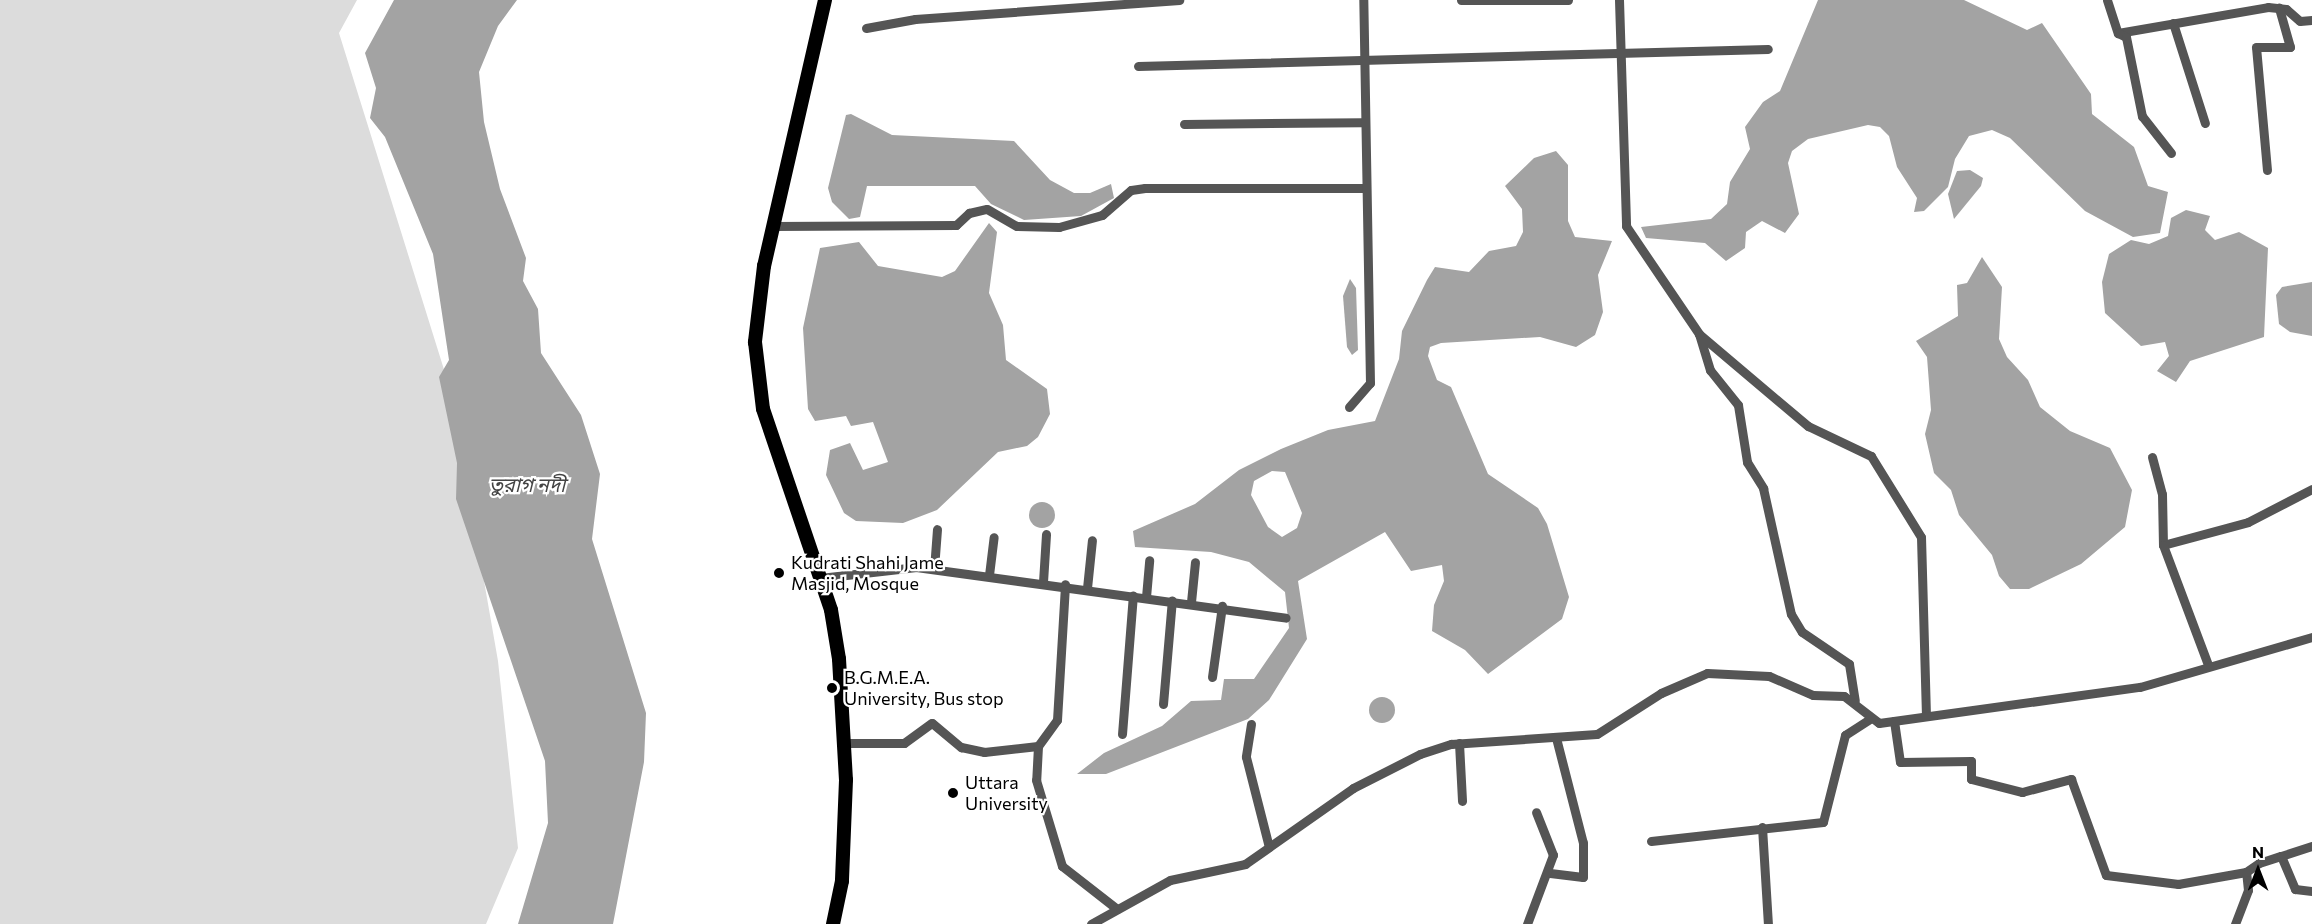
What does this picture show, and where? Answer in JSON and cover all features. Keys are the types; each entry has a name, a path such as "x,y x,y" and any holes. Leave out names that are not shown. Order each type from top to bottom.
{"highway":[{"path":"825,0 758,302 756,379 820,578 839,659 846,744 842,881 833,924"}],"street":[{"path":"866,28 915,19 1179,0"},
{"path":"1349,407 1370,382 1362,122 1363,0"},
{"path":"1461,0 1568,0"},
{"path":"1619,0 1626,226 1699,333 1808,426 1871,456 1921,537 1926,713"},
{"path":"2107,0 2118,33 2126,37 2142,116 2171,153"},
{"path":"2118,33 2279,8 2300,21 2312,20"},
{"path":"2267,170 2256,47 2290,47 2279,8"},
{"path":"2173,23 2205,123"},
{"path":"1138,66 1768,49"},
{"path":"1184,124 1362,122"},
{"path":"774,226 956,225 969,213 987,209 1017,226 1059,227 1102,215 1131,190 1145,188 1365,188"},
{"path":"1699,333 1710,370 1738,405 1747,462 1763,488 1791,614 1802,632 1849,664 1855,701 1870,719"},
{"path":"2152,457 2162,494 2163,546 2208,665"},
{"path":"2163,546 2248,522 2312,489"},
{"path":"934,569 937,530"},
{"path":"1043,582 1046,534"},
{"path":"989,576 994,537"},
{"path":"1088,588 1092,540"},
{"path":"1146,597 1149,560"},
{"path":"1191,602 1195,562"},
{"path":"820,578 865,570 934,569 1065,584 1222,606 1286,618"},
{"path":"1065,584 1057,720 1038,746 1036,780 1062,866 1117,909"},
{"path":"1122,734 1133,595"},
{"path":"1163,704 1172,600"},
{"path":"1212,677 1222,606"},
{"path":"1651,841 1823,822 1845,735 1870,719 1894,721 1926,713 2140,687 2208,665 2312,637"},
{"path":"1091,924 1188,874 1245,864 1371,778 1420,754 1460,743 1597,734 1661,693 1726,670 1768,676 1813,695 1855,701"},
{"path":"1894,721 1900,762 1971,761 1971,779 2022,792 2071,779 2106,875 2178,884 2246,872 2281,856 2312,846"},
{"path":"846,744 904,743 932,723 973,749 1038,746"},
{"path":"1251,724 1246,757 1269,847"},
{"path":"1550,873 1583,877 1583,843 1556,738"},
{"path":"1460,743 1462,801"},
{"path":"1527,924 1550,873 1553,855 1536,812"},
{"path":"1762,827 1768,924"},
{"path":"2281,856 2295,889 2312,891"},
{"path":"2235,924 2248,890 2246,872"}],"shaded area":[{"path":"0,0 357,0 339,33 451,392 498,661 518,848 486,924 0,924"}],"water":[{"name":"তুরাগ নদী","path":"394,0 517,0 498,26 479,72 484,122 500,189 526,258 523,281 538,309 541,353 581,415 600,474 592,539 646,713 644,762 613,924 518,924 548,823 545,761 456,499 457,463 439,377 449,360 433,254 385,137 370,118 376,88 365,53"},
{"path":"1818,0 1964,0 2027,30 2042,23 2091,94 2092,114 2134,147 2148,186 2168,192 2160,233 2133,237 2085,211 2010,138 1992,130 1969,136 1955,159 1948,187 1924,211 1914,212 1917,198 1897,167 1889,136 1880,127 1868,125 1808,139 1792,151 1788,163 1799,214 1785,233 1762,221 1746,232 1745,248 1726,261 1705,243 1646,238 1641,227 1711,219 1727,204 1730,182 1750,149 1745,127 1763,102 1780,91"},
{"path":"851,114 892,135 1014,141 1050,180 1074,193 1090,193 1111,184 1114,198 1081,216 1024,220 991,204 975,186 867,186 860,217 849,219 832,202 828,188 846,115"},
{"path":"1556,151 1568,165 1568,221 1575,237 1612,241 1598,275 1603,312 1595,335 1576,347 1540,337 1441,343 1430,347 1428,356 1437,380 1451,387 1488,474 1538,508 1547,524 1569,597 1562,619 1488,674 1465,650 1432,631 1434,605 1444,581 1442,565 1411,571 1385,532 1298,581 1307,639 1269,700 1248,719 1106,774 1077,774 1104,753 1162,726 1191,701 1221,700 1224,679 1254,679 1289,628 1285,592 1249,562 1211,552 1135,547 1133,531 1195,504 1239,470 1281,449 1328,430 1375,421 1399,359 1402,331 1435,267 1469,272 1489,251 1516,246 1523,232 1522,209 1505,186 1534,158","holes":["1272,471 1285,472 1302,513 1297,528 1282,537 1268,527 1251,495 1254,481"]},
{"path":"1970,170 1983,178 1981,186 1954,219 1948,194 1957,171"},
{"path":"2186,210 2210,216 2205,230 2215,240 2239,232 2268,248 2264,337 2190,361 2176,382 2157,371 2169,356 2165,342 2141,346 2105,313 2102,282 2109,254 2131,240 2149,244 2168,236 2171,218"},
{"path":"989,223 997,232 989,293 1003,325 1006,360 1047,389 1050,414 1038,437 1027,446 998,452 937,510 903,523 856,521 844,513 826,475 830,450 850,443 863,470 888,462 873,422 851,426 846,416 815,421 808,409 803,328 820,248 859,242 878,266 942,277 955,271"},
{"path":"1982,257 2002,287 1999,339 2007,357 2028,380 2040,407 2070,431 2110,448 2132,490 2125,527 2081,564 2029,589 2010,589 1999,576 1992,555 1959,515 1951,490 1934,473 1925,434 1931,410 1927,357 1916,341 1958,316 1957,285 1967,283"},
{"path":"1350,279 1356,288 1358,350 1352,355 1347,347 1343,296"},
{"path":"2312,282 2312,336 2290,332 2279,324 2276,295 2282,287"},
{"path":"1042,502 1051,506 1055,515 1051,524 1042,528 1033,524 1029,515 1033,506"},
{"path":"1382,697 1391,701 1395,710 1391,719 1382,723 1373,719 1369,710 1373,701"}],"place":[{"name":"Kudrati Shahi Jame Masjid, Mosque","path":"779,573"},
{"name":"B.G.M.E.A. University, Bus stop","path":"832,688"},
{"name":"Uttara University","path":"953,793"}]}
